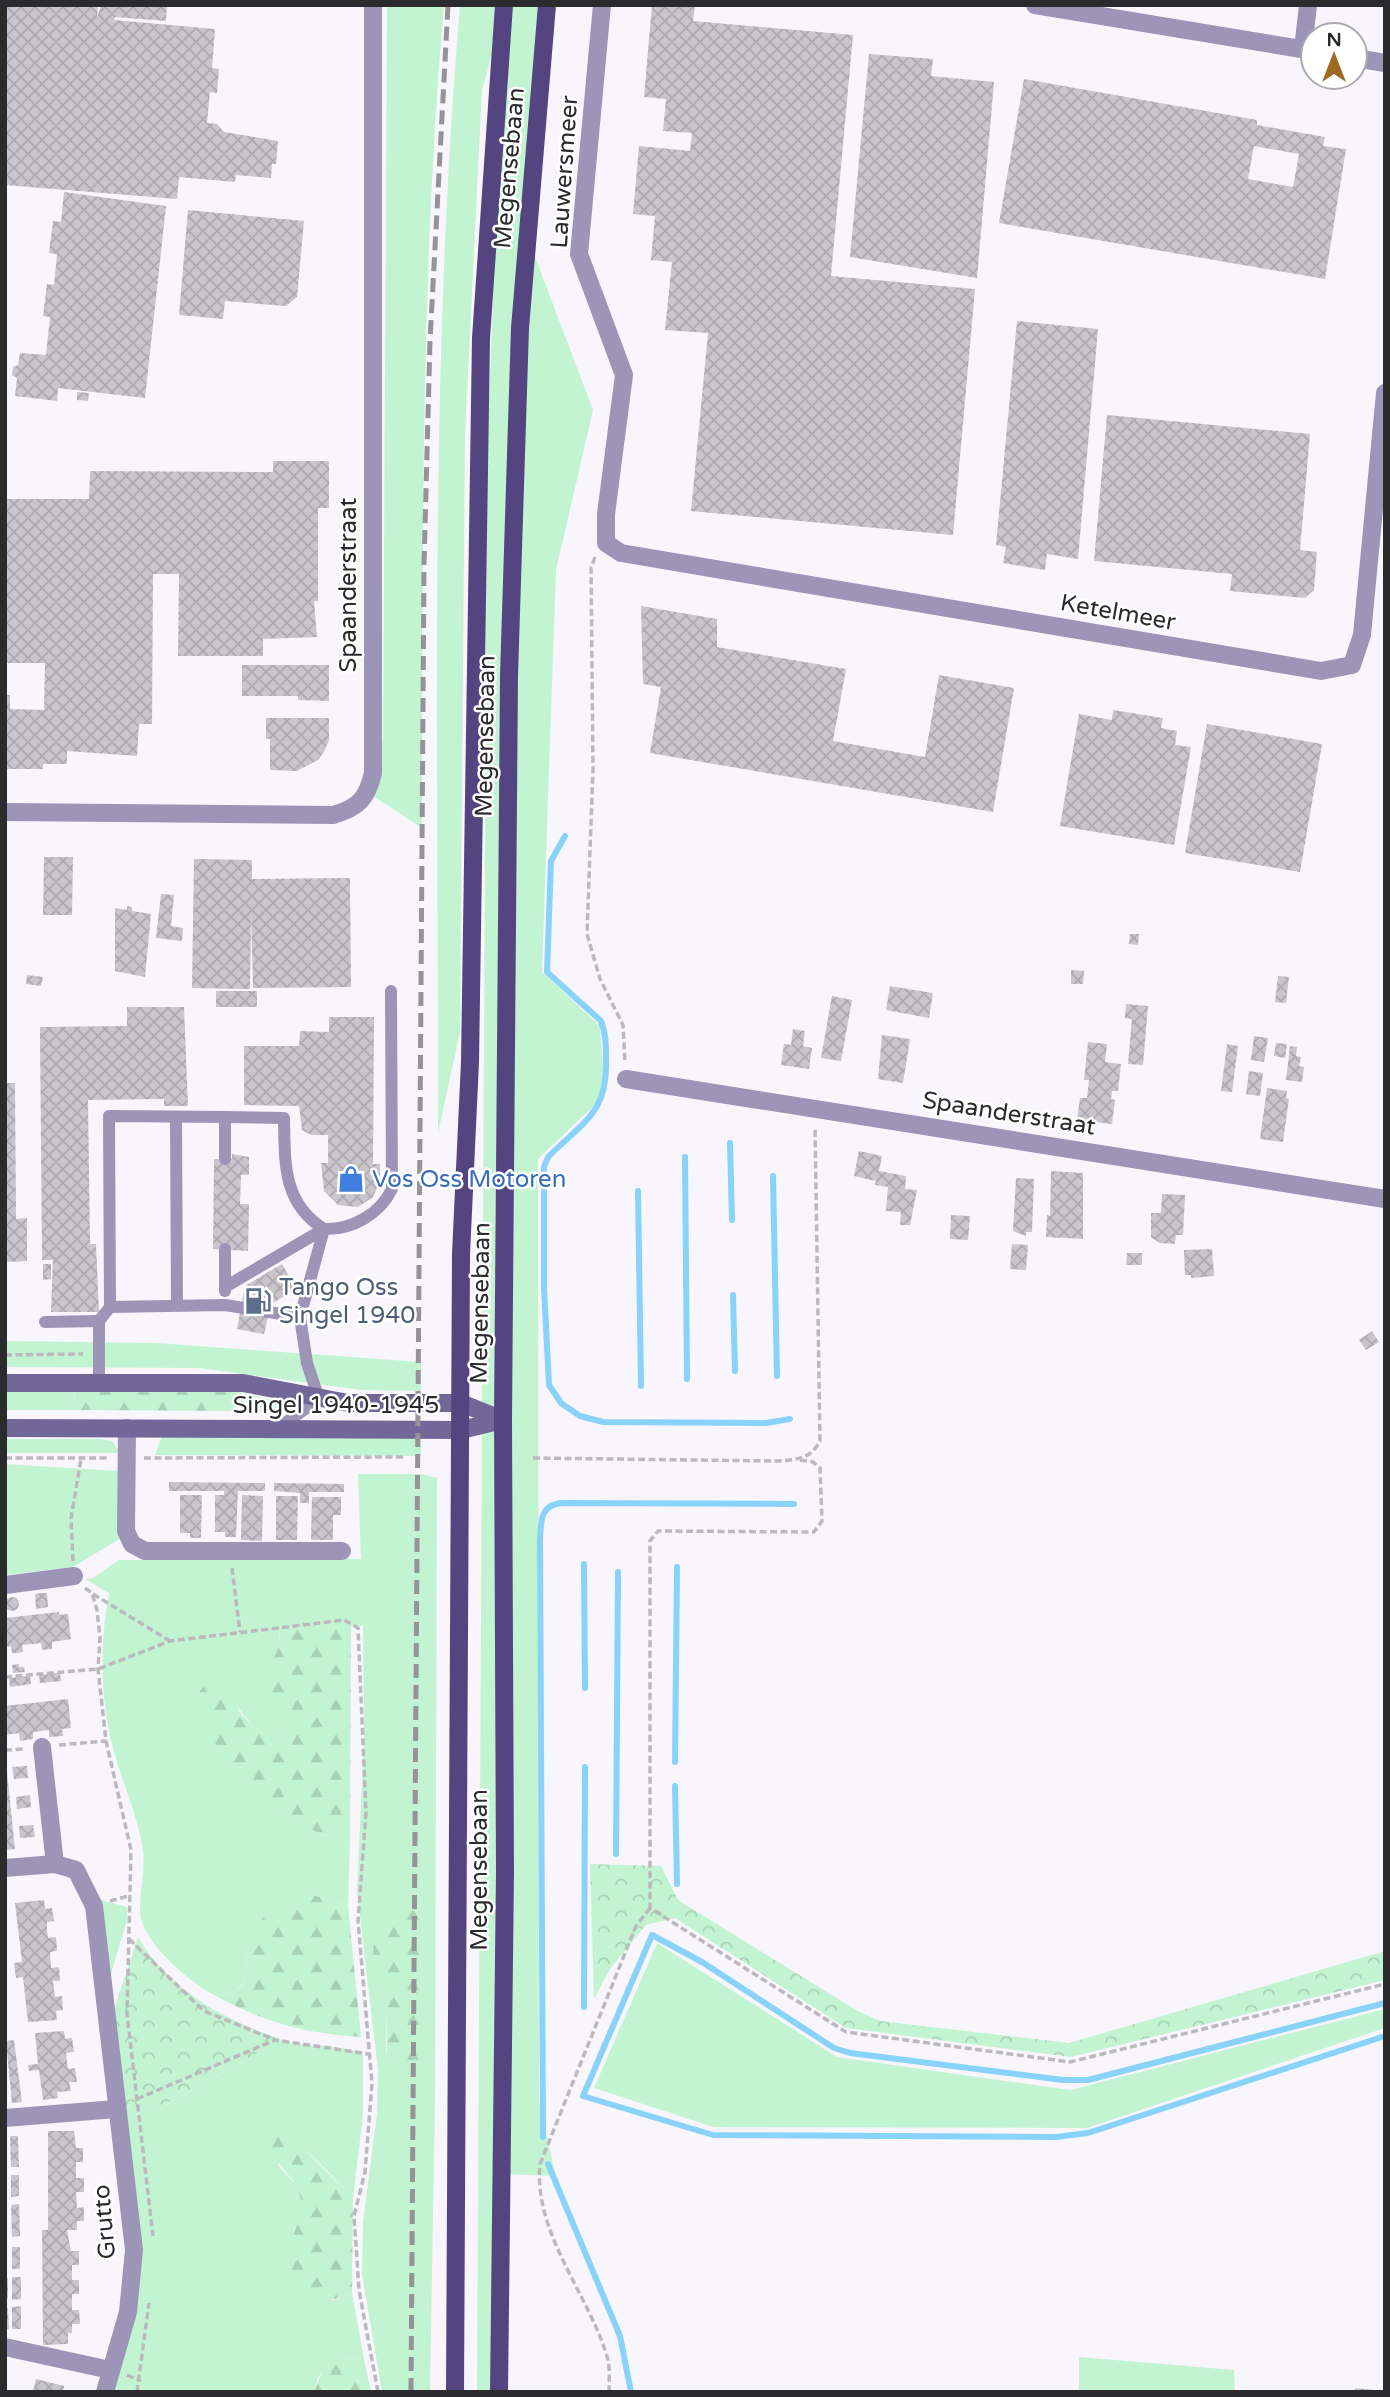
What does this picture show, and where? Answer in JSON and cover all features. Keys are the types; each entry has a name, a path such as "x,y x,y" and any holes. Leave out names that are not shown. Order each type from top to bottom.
{"main road":[{"name":"Megensebaan","path":"455,2392 461,1254 470,1062 481,338 504,5"},
{"name":"Megensebaan","path":"499,2392 505,1872 503,1420 510,635 520,328 547,5"},
{"name":"Singel 1940-1945","path":"5,1383 243,1383 348,1403 461,1403 503,1420"},
{"name":"Singel 1940-1945","path":"5,1428 461,1430 503,1420"}],"street":[{"name":"Spaanderstraat","path":"5,813 333,815 354,809 368,794 373,773 373,5"},
{"name":"Lauwersmeer","path":"602,5 579,254 624,375 606,514 607,543"},
{"path":"1035,5 1299,49"},
{"name":"Ketelmeer","path":"607,543 621,553 1321,671 1340,669 1352,665 1362,635 1385,393"},
{"name":"Spaanderstraat","path":"626,1079 1385,1199"},
{"path":"127,1428 126,1531 132,1544 145,1551 342,1551"},
{"path":"5,1585 74,1576"},
{"path":"5,1868 55,1864 42,1747"},
{"name":"Grutto","path":"55,1864 76,1870 94,1906 134,2250 128,2312 105,2392"},
{"path":"5,2118 116,2109"},
{"path":"5,2347 110,2370"}],"lane":[{"path":"99,1383 100,1321 110,1307 108,1116 284,1118 285,1176 290,1192 311,1221 324,1228 340,1229 376,1212 386,1203 392,1189 391,991"},
{"path":"176,1116 177,1306"},
{"path":"225,1117 225,1159"},
{"path":"225,1287 324,1228"},
{"path":"278,1429 319,1399 307,1363 300,1318 324,1228"},
{"path":"225,1249 225,1305"},
{"path":"110,1307 225,1305 300,1318"},
{"path":"45,1322 100,1321"}],"path":[{"path":"607,543 595,556 591,568 593,769 587,933 600,979 623,1025 626,1079"},
{"path":"800,1460 814,1451 820,1441 814,1107"},
{"path":"5,1355 100,1354"},
{"path":"5,1458 405,1457"},
{"path":"533,1458 800,1460 813,1462 820,1468 822,1521 814,1532 658,1531 650,1541 650,1908 636,1926 540,2164 538,2181 563,2264 608,2361 609,2392"},
{"path":"230,1551 240,1632"},
{"path":"92,1593 170,1641"},
{"path":"5,1677 98,1669 170,1641 344,1620 353,1623 360,1631 366,1812 358,1922 372,2116 365,2172 354,2216 359,2290 378,2392"},
{"path":"98,1669 106,1741 131,1850 127,2014 152,2239"},
{"path":"650,1908 846,2032 1070,2062 1385,1984"},
{"path":"129,1939 204,2011 275,2040 369,2054"},
{"path":"116,2109 275,2040"},
{"path":"137,2392 150,2292"}],"green space":[{"path":"387,5 444,5 436,108 424,416 422,828 373,796 379,779 383,737"},
{"path":"460,5 502,5 503,16 482,90 465,434 460,1032 438,1133 439,428 450,146"},
{"path":"512,5 542,5 525,230 593,410 556,570 542,972 600,1026 605,1095 538,1159 539,2103 556,2176 499,2174 497,2392 477,2392 487,458 496,215"},
{"path":"5,1341 157,1343 421,1362 421,1391 361,1390 199,1368 5,1367"},
{"path":"74,1385 75,1410 5,1410 5,1386"},
{"path":"74,1385 234,1391 235,1411 75,1410"},
{"path":"234,1391 277,1401 276,1412 235,1411"},
{"path":"163,1433 421,1436 421,1456 155,1455"},
{"path":"5,1439 100,1439 112,1441 118,1453 5,1453"},
{"path":"5,1464 134,1472 133,1531 73,1567 5,1575"},
{"path":"358,1474 421,1474 437,1478 435,2099 430,2392 382,2392 362,2274 363,2222 377,2114 378,2070 357,1891 364,1738 363,1626 279,1631 275,1685 280,1712 287,1727 281,1743 273,1746 258,1733 237,1706 281,1810 318,1833 350,1844 348,1905 313,1895 269,1919 254,1935 243,1984 234,1992 214,1995 193,1982 171,1963 152,1941 141,1919 143,1850 109,1732 104,1693 102,1653 109,1593 85,1579 93,1578 119,1560 361,1559","holes":["386,2003 394,2061 387,2056"]},
{"path":"351,1625 350,1844 318,1833 281,1810 251,1786 217,1748 198,1694 203,1687 215,1693 233,1706 272,1745 281,1743 287,1727 273,1702 268,1681 279,1643 279,1631"},
{"path":"590,1864 661,1866 678,1900 856,2010 880,2021 1069,2043 1385,1951 1385,1980 1071,2057 846,2028 675,1918 646,1925 610,1969 594,1999"},
{"path":"313,1895 348,1905 361,2037 321,2033 285,2025 251,2013 214,1995 234,1992 243,1985 248,1950 259,1923 267,1913 294,1898"},
{"path":"98,1899 127,1907 127,1920 108,1983"},
{"path":"385,1910 420,1911 419,2063 394,2061 387,2056 386,2003 377,1980 373,1958 374,1941"},
{"path":"138,1937 151,1956 182,1988 220,2013 282,2040 176,2099 124,2119 112,2015"},
{"path":"657,1943 837,2057 1070,2090 1385,2009 1385,2028 1087,2128 713,2127 594,2088"},
{"path":"282,2040 344,2048 363,2055 363,2115 353,2198 306,2151 296,2143 277,2136 279,2166 295,2184 301,2197 302,2212 297,2228 332,2301 352,2293 364,2359 335,2358 318,2377 314,2392 114,2392 126,2344 124,2119 176,2099"},
{"path":"284,2135 301,2146 353,2198 352,2293 332,2299 313,2300 300,2295 290,2286 285,2275 285,2264 301,2201 293,2181 270,2151 271,2141"},
{"path":"1079,2357 1234,2370 1235,2392 1079,2392"},
{"path":"335,2358 364,2359 371,2392 314,2392 325,2364"}],"building":[{"path":"5,5 98,5 97,18 101,5 167,5 166,21 115,17 114,20 215,29 212,68 219,69 217,93 210,92 207,123 217,124 224,132 278,141 276,164 272,164 271,178 236,175 235,182 179,177 177,199 5,185"},
{"path":"652,5 695,5 693,21 853,35 831,276 975,289 953,535 691,511 708,333 665,330 672,262 651,260 655,216 633,214 639,146 690,151 692,133 663,131 666,99 644,97"},
{"path":"869,54 933,59 931,76 994,82 977,278 850,257"},
{"path":"1024,79 1257,120 1257,125 1325,137 1323,146 1346,149 1325,279 999,223","holes":["1254,146 1299,154 1293,187 1248,179"]},
{"path":"64,192 166,206 145,398 58,388 57,401 15,396 17,378 12,375 13,367 18,365 20,353 46,355 50,317 43,316 47,284 54,285 57,254 49,253 53,221 61,222"},
{"path":"188,210 304,221 297,297 286,306 225,301 223,319 179,315"},
{"path":"1017,321 1098,329 1078,559 1047,554 1045,570 1003,563 1006,547 996,545"},
{"path":"77,392 89,393 88,401 77,400"},
{"path":"1107,415 1310,434 1300,550 1317,552 1314,590 1305,598 1230,591 1232,574 1094,561"},
{"path":"273,461 329,461 329,508 318,508 318,601 314,601 317,637 263,639 263,656 178,656 179,574 153,574 152,724 139,724 137,756 67,751 67,764 43,764 43,769 5,769 5,695 10,695 10,709 44,710 45,663 5,663 5,499 89,499 90,471 273,472"},
{"path":"641,606 717,619 717,647 846,669 833,741 925,757 939,675 1014,688 993,812 650,753 661,687 643,684"},
{"path":"242,665 329,665 329,701 298,700 298,696 242,696"},
{"path":"1113,710 1163,718 1161,728 1177,731 1175,745 1191,747 1174,845 1060,826 1079,714 1112,720"},
{"path":"266,718 329,718 329,740 324,752 318,760 297,771 270,770 270,739 266,739"},
{"path":"1207,724 1322,744 1300,872 1185,853"},
{"path":"44,857 73,857 72,915 43,915"},
{"path":"194,859 252,860 252,879 350,878 351,987 253,988 251,912 250,989 192,988"},
{"path":"161,894 174,895 171,926 183,928 182,941 156,938"},
{"path":"127,906 132,907 132,911 151,914 145,977 115,971 115,908 127,910"},
{"path":"1130,934 1139,934 1138,945 1129,944"},
{"path":"1071,970 1084,971 1083,984 1071,984"},
{"path":"27,975 43,977 41,986 26,984"},
{"path":"1278,976 1289,977 1286,1003 1275,1002"},
{"path":"890,986 933,993 929,1018 886,1010"},
{"path":"216,991 257,991 257,1007 216,1007"},
{"path":"832,996 852,1000 841,1061 821,1058"},
{"path":"1126,1004 1148,1006 1143,1065 1128,1064 1132,1019 1125,1018"},
{"path":"127,1007 184,1007 188,1106 164,1106 164,1099 88,1100 90,1244 96,1244 99,1312 51,1312 53,1260 42,1260 40,1027 127,1026"},
{"path":"329,1017 374,1017 373,1164 380,1164 380,1181 373,1197 358,1207 338,1205 324,1191 321,1163 328,1163 328,1135 311,1135 302,1130 299,1106 244,1105 244,1046 299,1046 300,1031 329,1032"},
{"path":"793,1029 805,1031 803,1046 812,1048 809,1069 781,1065 784,1044 791,1045"},
{"path":"882,1035 910,1039 903,1083 878,1079"},
{"path":"1254,1036 1268,1038 1264,1062 1251,1060"},
{"path":"1088,1042 1107,1044 1105,1062 1121,1064 1118,1091 1112,1091 1111,1099 1115,1100 1112,1124 1077,1120 1080,1098 1087,1098 1089,1080 1084,1080"},
{"path":"1276,1043 1287,1044 1285,1058 1274,1056"},
{"path":"1227,1044 1238,1046 1232,1092 1221,1091"},
{"path":"1290,1046 1297,1047 1296,1056 1301,1057 1299,1066 1304,1067 1302,1082 1286,1080"},
{"path":"1249,1071 1263,1073 1260,1096 1246,1094"},
{"path":"5,1083 15,1083 16,1219 27,1218 27,1261 5,1262"},
{"path":"1267,1088 1287,1091 1286,1098 1289,1099 1283,1142 1260,1139"},
{"path":"859,1151 882,1156 879,1171 906,1176 905,1189 917,1190 910,1225 900,1225 901,1212 886,1211 888,1187 854,1176"},
{"path":"232,1154 249,1157 249,1175 241,1175 240,1204 249,1204 248,1251 213,1249 214,1159 232,1159"},
{"path":"1051,1171 1083,1173 1083,1239 1046,1237 1047,1215 1050,1216"},
{"path":"1016,1178 1034,1179 1032,1232 1026,1232 1026,1236 1013,1231"},
{"path":"1162,1194 1185,1195 1183,1235 1176,1235 1175,1244 1160,1243 1151,1237 1151,1213 1161,1213"},
{"path":"951,1215 970,1216 968,1240 950,1239"},
{"path":"1012,1244 1028,1245 1026,1270 1010,1269"},
{"path":"1212,1249 1214,1276 1191,1278 1191,1275 1185,1275 1184,1250"},
{"path":"1127,1253 1142,1253 1142,1265 1126,1265"},
{"path":"43,1264 51,1264 51,1279 43,1280"},
{"path":"282,1264 297,1289 271,1304 264,1334 237,1329 245,1286"},
{"path":"1372,1331 1379,1342 1366,1350 1359,1340"},
{"path":"169,1482 265,1483 265,1491 238,1491 236,1537 225,1537 225,1532 215,1532 215,1495 224,1495 224,1491 169,1491"},
{"path":"274,1483 344,1484 344,1492 309,1492 309,1503 300,1503 300,1493 274,1491"},
{"path":"180,1495 202,1495 201,1538 190,1538 190,1533 180,1533"},
{"path":"242,1495 263,1496 262,1541 241,1540"},
{"path":"276,1496 298,1496 297,1540 276,1540"},
{"path":"312,1497 341,1497 341,1515 333,1515 333,1540 311,1540"},
{"path":"47,1593 48,1607 36,1609 35,1594"},
{"path":"9,1597 15,1597 19,1604 15,1611 9,1611 5,1607 5,1601"},
{"path":"59,1612 59,1615 68,1614 71,1639 52,1642 52,1649 42,1650 41,1643 22,1645 23,1652 12,1653 11,1646 5,1647 5,1618"},
{"path":"19,1664 19,1667 24,1667 25,1672 13,1673 12,1665"},
{"path":"60,1673 61,1681 40,1683 39,1675"},
{"path":"30,1676 31,1684 10,1687 9,1678"},
{"path":"68,1699 71,1728 62,1729 63,1736 49,1737 49,1730 33,1732 33,1739 20,1741 19,1733 5,1735 5,1706"},
{"path":"27,1766 28,1778 14,1779 12,1767"},
{"path":"7,1772 15,1849 5,1850 5,1773"},
{"path":"30,1795 31,1807 17,1809 16,1797"},
{"path":"33,1825 35,1837 20,1838 19,1826"},
{"path":"44,1900 45,1909 52,1908 54,1921 47,1922 47,1930 48,1938 56,1937 57,1951 50,1952 51,1968 59,1967 60,1981 53,1981 55,1997 62,1996 63,2010 56,2011 57,2020 28,2022 23,1977 16,1978 14,1963 22,1962 15,1903"},
{"path":"64,2031 65,2039 72,2038 74,2052 66,2053 68,2069 75,2068 77,2082 69,2082 71,2091 57,2092 58,2098 43,2100 39,2070 29,2071 28,2065 38,2064 35,2033"},
{"path":"14,2040 22,2102 12,2103 6,2041"},
{"path":"48,2131 74,2131 76,2148 83,2148 83,2162 76,2162 76,2178 84,2178 84,2192 76,2192 77,2208 84,2207 84,2221 77,2221 77,2230 67,2230 71,2251 79,2251 79,2265 72,2265 72,2280 79,2280 79,2294 72,2294 72,2310 79,2310 80,2324 72,2324 72,2333 68,2333 68,2344 43,2345 42,2230 48,2230"},
{"path":"10,2136 18,2136 19,2167 11,2167"},
{"path":"11,2175 19,2175 19,2196 11,2197"},
{"path":"19,2204 20,2236 12,2237 11,2205"},
{"path":"12,2247 20,2247 20,2269 12,2269"},
{"path":"12,2277 21,2277 21,2299 12,2300"},
{"path":"5,2278 8,2278 8,2299 5,2299"},
{"path":"21,2306 21,2329 12,2329 12,2307"},
{"path":"5,2308 8,2308 9,2329 5,2329"},
{"path":"36,2379 64,2386 63,2392 33,2392"},
{"path":"1355,2388 1374,2390 1374,2392 1355,2392"}],"waterway":[{"path":"565,836 551,861 547,972 601,1021 605,1039 606,1077 603,1092 591,1115 548,1157 544,1167 544,1288 549,1385 561,1403 580,1416 603,1422 766,1423 790,1419"},
{"path":"730,1143 732,1220"},
{"path":"685,1157 687,1379"},
{"path":"773,1176 777,1376"},
{"path":"638,1191 641,1386"},
{"path":"733,1295 735,1371"},
{"path":"543,2137 540,1540 543,1515 550,1507 563,1503 794,1504"},
{"path":"584,1564 585,1688"},
{"path":"675,1762 677,1567"},
{"path":"616,1854 618,1572"},
{"path":"584,2007 585,1767"},
{"path":"675,1786 677,1884"},
{"path":"1385,2003 1088,2080 1063,2080 850,2053 834,2048 702,1962 652,1935 583,2096 713,2135 1056,2137 1088,2133 1385,2036"},
{"path":"548,2164 620,2336 631,2392"}],"railway":[{"path":"411,2392 424,565 430,341 448,5"}],"place":[{"name":"Vos Oss Motoren","path":"351,1179"},
{"name":"Tango Oss Singel 1940","path":"258,1301"}]}
